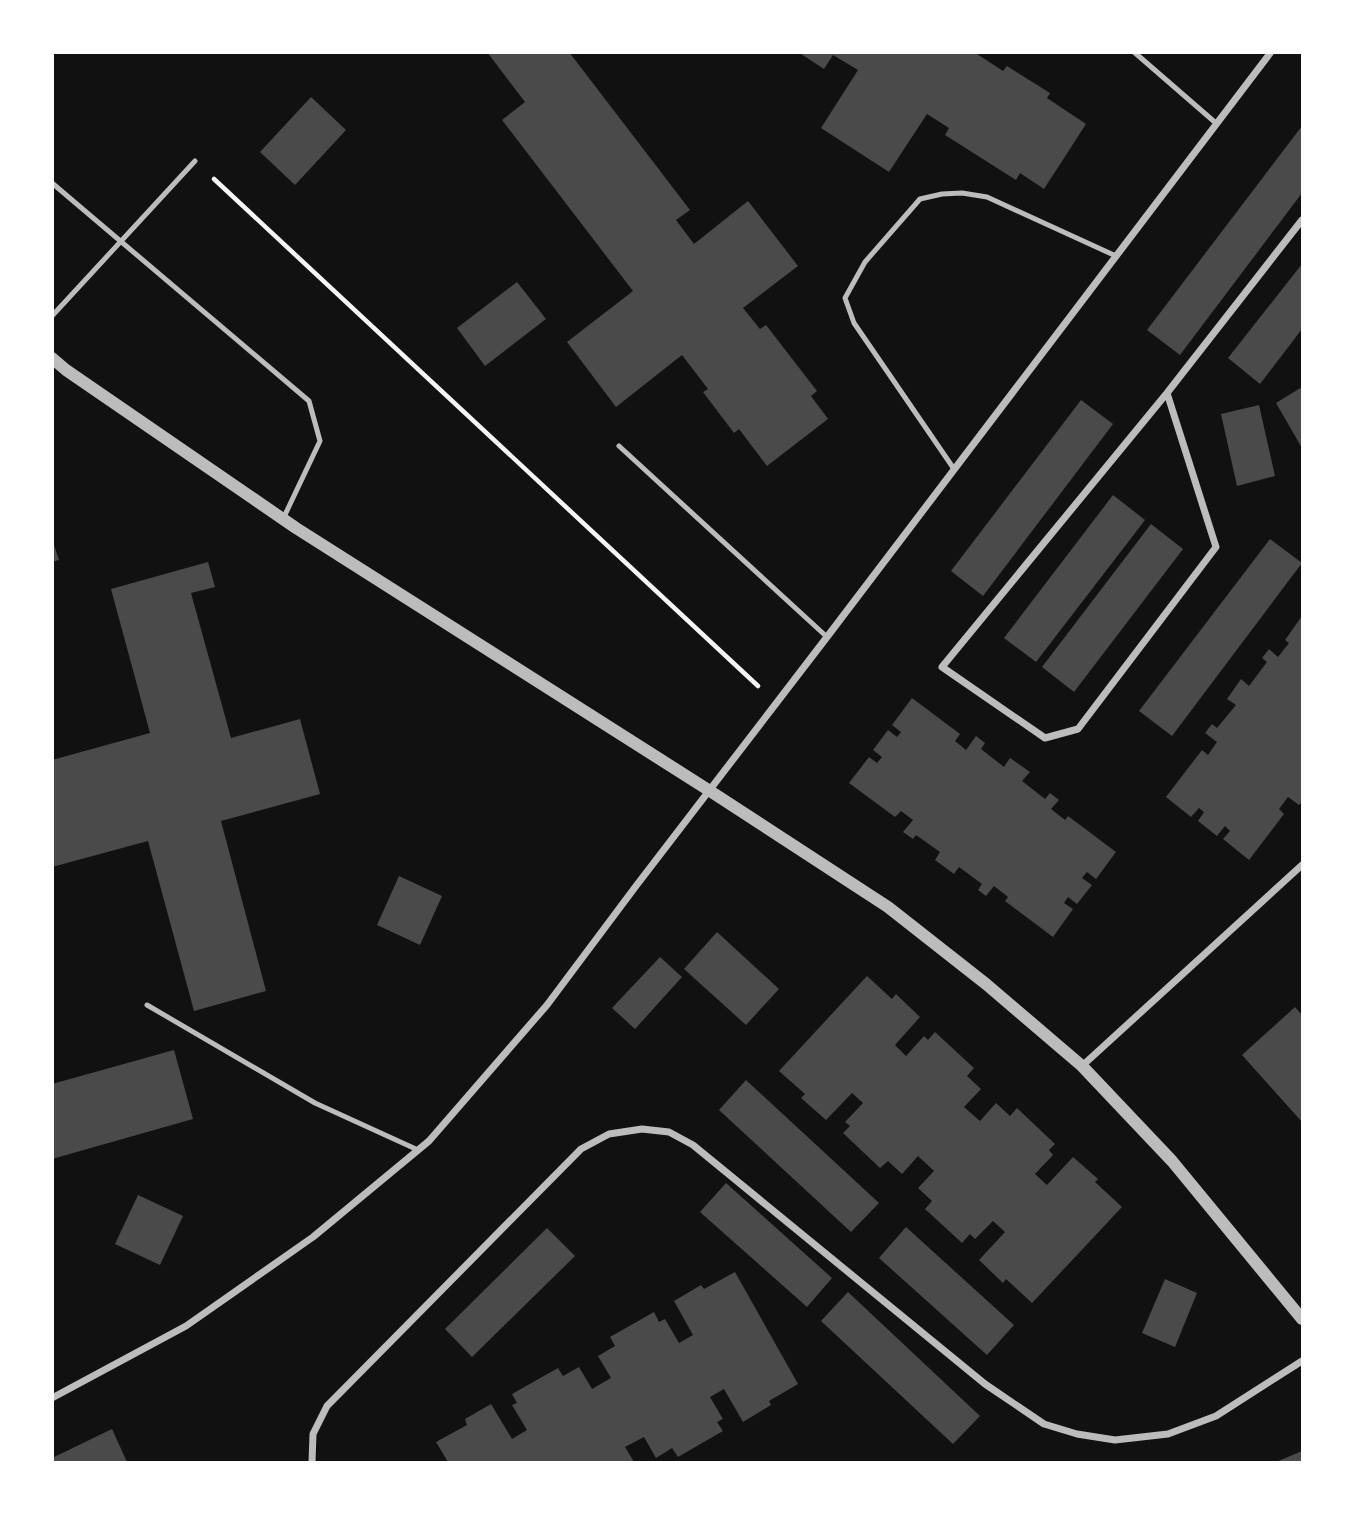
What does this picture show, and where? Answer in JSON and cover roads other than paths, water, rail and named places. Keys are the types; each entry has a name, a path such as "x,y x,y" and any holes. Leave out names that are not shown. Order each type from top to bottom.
{"street":[{"path":"52,1398 186,1326 313,1237 429,1141 547,1005 1271,52"},
{"path":"1167,393 1216,547 1078,729 1045,738 942,667 1167,393 1303,220"},
{"path":"52,358 283,519 888,907 986,984 1082,1066 1172,1161 1303,1319"},
{"path":"1082,1066 1303,865"},
{"path":"312,1462 313,1434 327,1406 581,1149 609,1134 642,1129 669,1132 693,1145 985,1384 1044,1424 1077,1434 1115,1440 1168,1434 1216,1416 1303,1362"}],"lane":[{"path":"1134,52 1217,124"},
{"path":"52,316 195,162"},
{"path":"52,183 310,401 320,441 283,519"},
{"path":"954,469 854,324 845,298 864,262 920,199 962,193 987,197 1116,256"},
{"path":"619,446 827,637"},
{"path":"147,1004 315,1103 418,1150"}]}
